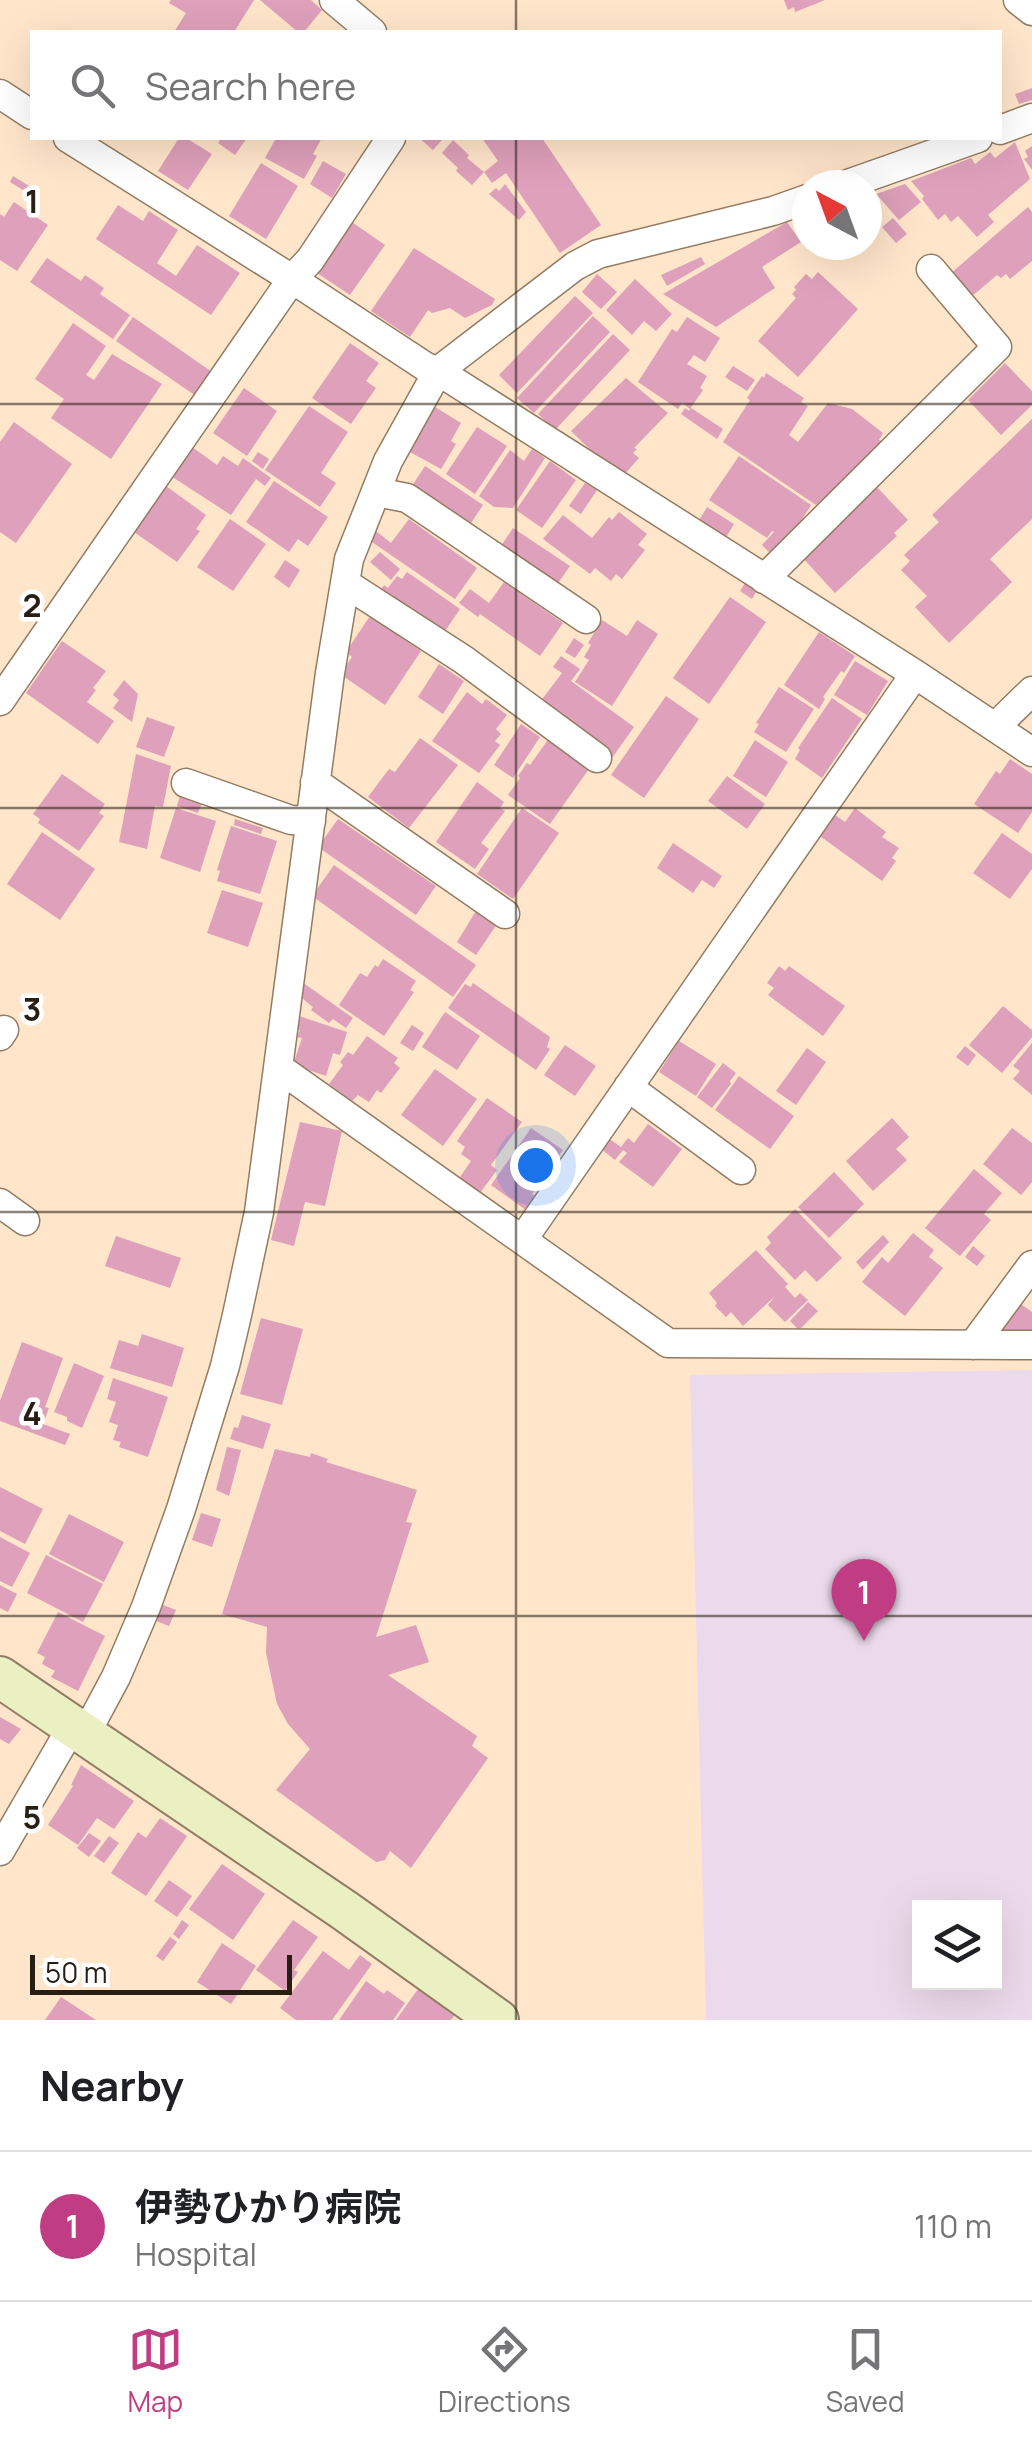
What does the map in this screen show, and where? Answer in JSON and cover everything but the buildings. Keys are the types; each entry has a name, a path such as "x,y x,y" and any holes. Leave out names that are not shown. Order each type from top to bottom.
{"main road":[{"path":"0,1676 344,1910 479,2015"}],"street":[{"path":"334,0 370,30"},
{"path":"1018,0 1032,10"},
{"path":"0,94 30,114"},
{"path":"1002,129 1032,118"},
{"path":"71,140 916,674 1032,752"},
{"path":"0,701 292,278 310,260 390,140"},
{"path":"882,172 972,140"},
{"path":"0,1851 116,1676 146,1608 225,1366 259,1212 349,559 388,461 438,371 575,266 598,254 792,204"},
{"path":"764,579 997,347 931,270"},
{"path":"376,492 407,498 586,619"},
{"path":"345,582 464,660 598,758"},
{"path":"523,1240 916,674"},
{"path":"995,727 1032,692"},
{"path":"316,782 505,914"},
{"path":"186,783 291,820 311,822"},
{"path":"280,1068 668,1343 1032,1345"},
{"path":"628,1087 741,1170"},
{"path":"0,1203 25,1220"},
{"path":"973,1345 1032,1265"}],"shaded area":[{"path":"1032,1370 1032,2020 706,2020 690,1375"}],"place":[{"name":"伊勢ひかり病院","path":"864,1641"}]}
